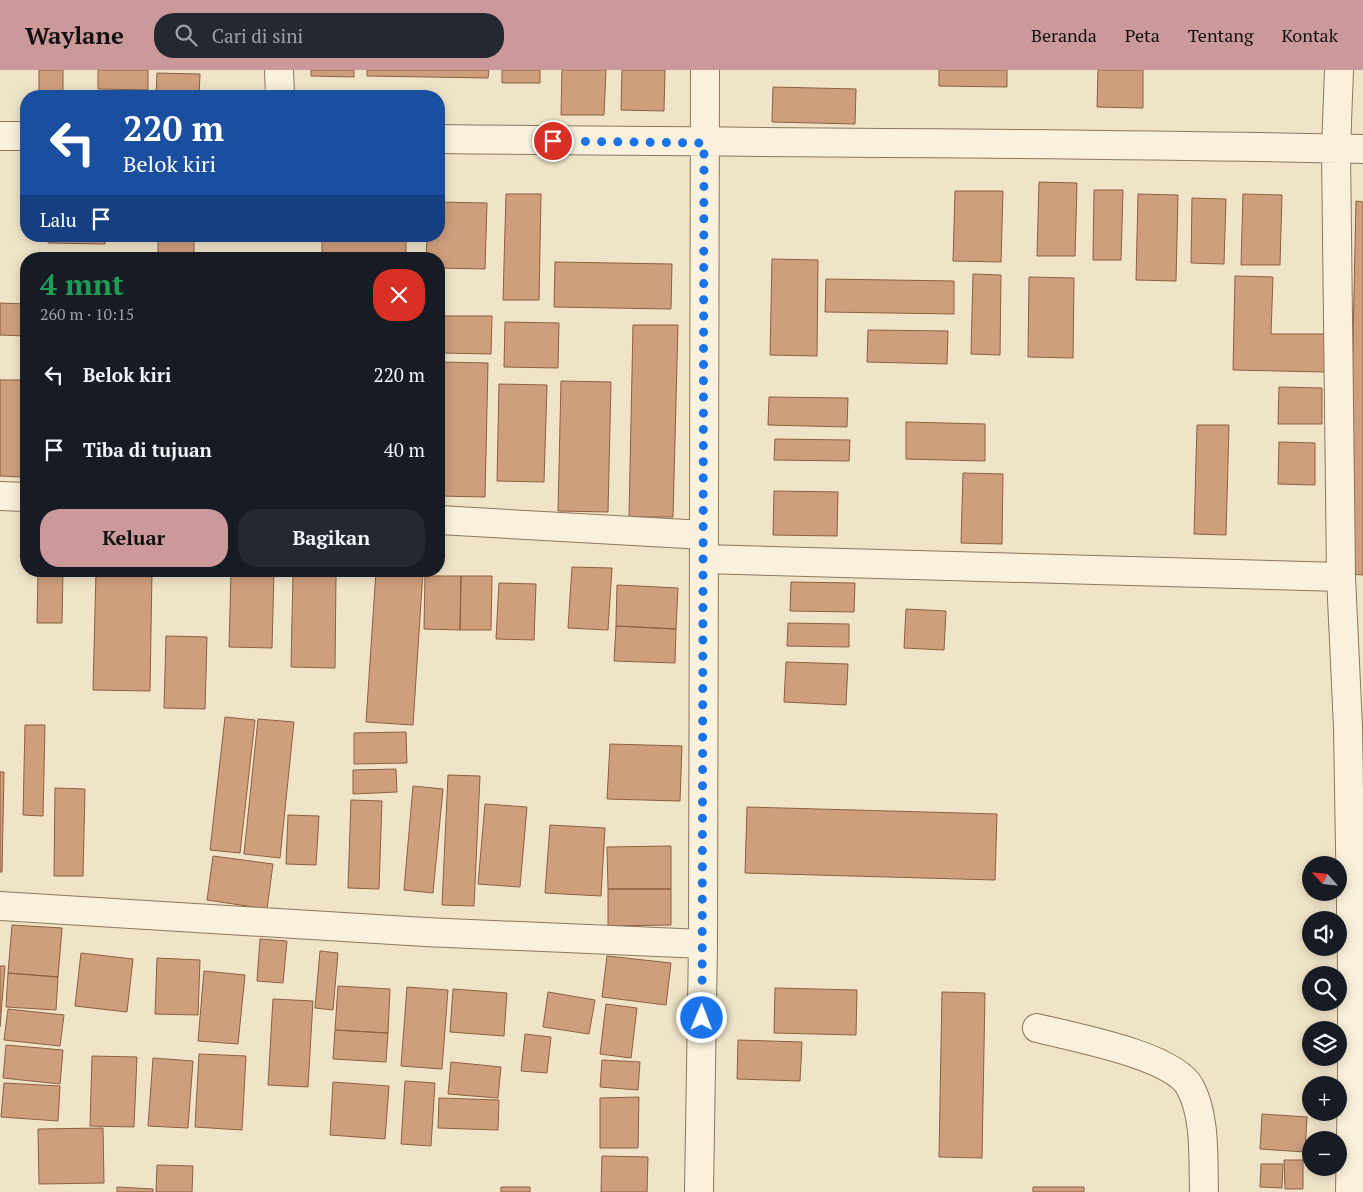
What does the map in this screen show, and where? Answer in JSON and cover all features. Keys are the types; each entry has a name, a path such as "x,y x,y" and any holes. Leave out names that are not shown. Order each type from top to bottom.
{"street":[{"path":"280,70 280,90"},
{"path":"699,1192 703,944 705,70"},
{"path":"1339,70 1336,149 1341,576 1357,967 1350,1192"},
{"path":"0,136 20,136"},
{"path":"445,140 704,143 980,143 1363,150"},
{"path":"0,496 20,497"},
{"path":"445,521 704,547 1341,576"},
{"path":"0,906 425,932 703,944"},
{"path":"1037,1028 1128,1050 1174,1071 1185,1079 1191,1088 1197,1107 1202,1139 1204,1192"}],"building":[{"path":"39,70 63,70 63,90 39,90"},
{"path":"98,70 148,70 148,90 98,89"},
{"path":"311,70 354,70 354,77 311,76"},
{"path":"367,70 489,70 488,78 367,76"},
{"path":"502,70 540,70 540,83 502,83"},
{"path":"562,70 606,70 604,115 561,115"},
{"path":"622,70 665,70 664,111 621,110"},
{"path":"939,70 1007,70 1007,87 939,86"},
{"path":"1098,70 1143,70 1143,108 1097,107"},
{"path":"157,73 200,74 199,90 156,90"},
{"path":"773,87 856,89 855,124 772,122"},
{"path":"1039,182 1077,183 1075,256 1037,256"},
{"path":"1094,190 1123,190 1121,260 1093,260"},
{"path":"955,191 1003,191 1001,262 953,261"},
{"path":"506,194 541,194 539,300 503,300"},
{"path":"1138,194 1178,195 1176,281 1136,280"},
{"path":"1243,194 1282,195 1280,265 1241,265"},
{"path":"1192,198 1226,199 1224,264 1191,263"},
{"path":"1356,201 1363,202 1363,575 1348,574"},
{"path":"445,202 487,203 485,269 445,268 445,252 426,252 427,242 445,242"},
{"path":"105,242 105,244 48,243"},
{"path":"158,242 194,242 194,252 158,252"},
{"path":"322,242 406,242 406,252 322,252"},
{"path":"772,259 818,260 817,356 770,355"},
{"path":"555,262 672,264 671,309 554,307"},
{"path":"973,274 1001,275 1000,355 971,354"},
{"path":"1235,276 1273,277 1271,334 1326,334 1325,372 1233,370"},
{"path":"1029,277 1074,278 1073,358 1028,357"},
{"path":"826,279 954,281 954,314 825,312"},
{"path":"0,303 20,304 20,336 0,335"},
{"path":"445,316 492,316 491,354 445,353"},
{"path":"505,322 559,323 558,368 504,367"},
{"path":"633,325 678,325 673,517 629,517"},
{"path":"868,330 948,331 947,364 867,362"},
{"path":"445,362 488,363 485,497 445,496"},
{"path":"0,380 20,380 20,477 0,476"},
{"path":"561,381 611,382 608,512 558,511"},
{"path":"499,384 547,385 544,482 497,481"},
{"path":"1279,387 1322,388 1322,424 1278,424"},
{"path":"769,397 848,398 847,427 768,425"},
{"path":"906,422 985,424 985,461 906,459"},
{"path":"1197,425 1229,425 1226,535 1194,534"},
{"path":"775,439 850,440 849,461 774,460"},
{"path":"1279,442 1315,443 1315,485 1278,484"},
{"path":"963,473 1003,474 1002,544 961,543"},
{"path":"774,491 838,492 837,536 773,535"},
{"path":"572,567 612,568 608,630 568,628"},
{"path":"461,576 460,630 424,629 425,577"},
{"path":"461,576 492,576 491,630 460,630"},
{"path":"38,577 63,577 62,623 37,623"},
{"path":"96,577 152,577 150,691 93,690"},
{"path":"231,577 274,577 272,648 229,647"},
{"path":"293,577 336,577 335,668 291,667"},
{"path":"376,577 423,577 413,725 366,722"},
{"path":"791,582 855,583 854,612 790,611"},
{"path":"499,583 536,584 534,640 496,639"},
{"path":"617,585 678,588 676,629 616,626"},
{"path":"906,609 946,611 944,650 904,648"},
{"path":"788,623 849,624 849,647 787,646"},
{"path":"616,626 676,629 675,663 614,661"},
{"path":"166,636 207,637 205,709 164,708"},
{"path":"786,662 848,664 846,705 784,702"},
{"path":"225,717 255,720 240,853 210,850"},
{"path":"258,719 294,722 280,858 244,854"},
{"path":"25,725 45,725 43,816 23,815"},
{"path":"406,732 407,763 354,764 354,733"},
{"path":"610,744 682,746 680,801 607,799"},
{"path":"396,769 397,792 353,794 353,770"},
{"path":"0,772 4,772 2,872 0,872"},
{"path":"448,775 480,776 474,906 442,905"},
{"path":"413,786 443,789 433,893 404,890"},
{"path":"55,788 85,789 83,876 54,876"},
{"path":"351,800 382,801 379,889 348,888"},
{"path":"485,804 527,807 520,887 478,884"},
{"path":"747,807 997,814 995,880 745,873"},
{"path":"288,815 319,816 316,865 286,864"},
{"path":"550,825 605,828 601,896 545,893"},
{"path":"671,846 671,889 608,889 607,847"},
{"path":"213,856 273,864 267,909 207,900"},
{"path":"608,889 671,889 671,925 608,926"},
{"path":"12,925 62,928 58,977 8,973"},
{"path":"260,939 287,941 283,983 257,981"},
{"path":"320,951 338,953 333,1010 315,1008"},
{"path":"81,953 133,959 127,1012 75,1006"},
{"path":"607,956 671,963 666,1005 602,997"},
{"path":"157,958 200,960 198,1015 155,1014"},
{"path":"0,966 5,966 0,1027"},
{"path":"204,971 245,975 238,1044 198,1041"},
{"path":"8,973 58,977 56,1010 6,1007"},
{"path":"338,986 390,989 388,1033 335,1030"},
{"path":"407,987 448,990 442,1069 401,1066"},
{"path":"775,988 857,990 856,1035 774,1033"},
{"path":"453,989 507,993 504,1036 450,1032"},
{"path":"548,992 595,1000 589,1034 543,1027"},
{"path":"942,992 985,993 982,1158 939,1157"},
{"path":"273,999 313,1001 308,1087 268,1085"},
{"path":"606,1004 637,1008 631,1058 600,1054"},
{"path":"8,1009 64,1015 60,1046 4,1040"},
{"path":"335,1030 388,1033 386,1062 333,1059"},
{"path":"525,1034 551,1037 547,1073 521,1071"},
{"path":"738,1040 802,1042 800,1081 737,1079"},
{"path":"6,1045 63,1050 60,1084 3,1078"},
{"path":"199,1054 246,1056 242,1130 195,1127"},
{"path":"92,1056 137,1057 134,1127 90,1126"},
{"path":"153,1058 193,1061 188,1128 148,1126"},
{"path":"602,1060 640,1062 638,1090 600,1087"},
{"path":"451,1062 501,1067 498,1098 448,1094"},
{"path":"405,1081 435,1083 431,1146 401,1144"},
{"path":"333,1082 389,1086 385,1139 330,1135"},
{"path":"4,1083 60,1086 58,1121 1,1117"},
{"path":"639,1097 638,1148 600,1148 600,1098"},
{"path":"439,1098 499,1100 498,1130 438,1128"},
{"path":"1262,1114 1302,1117 1302,1121 1307,1121 1306,1131 1302,1131 1302,1152 1260,1149"},
{"path":"103,1128 104,1183 39,1184 38,1129"},
{"path":"602,1156 648,1157 647,1192 601,1192"},
{"path":"1284,1160 1302,1160 1303,1189 1285,1189"},
{"path":"1261,1164 1283,1164 1282,1188 1260,1187"},
{"path":"157,1165 193,1166 192,1192 156,1192"},
{"path":"117,1187 153,1189 153,1192 117,1192"},
{"path":"501,1187 530,1187 530,1192 501,1192"},
{"path":"1033,1187 1084,1187 1084,1192 1033,1192"}],"route":[{"path":"553,141 704,143 702,1018"}]}
